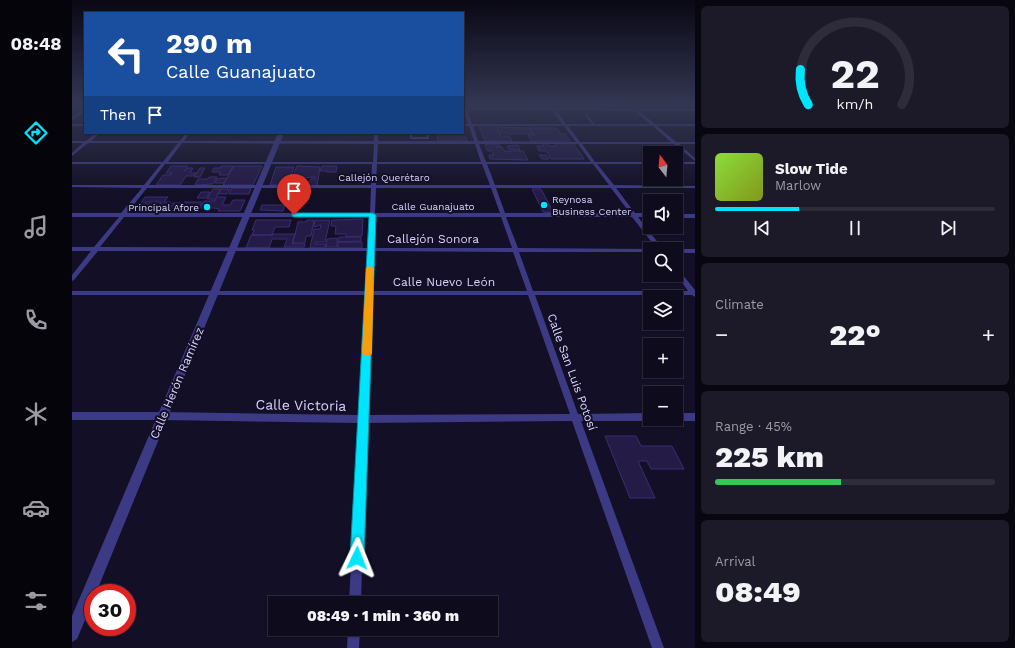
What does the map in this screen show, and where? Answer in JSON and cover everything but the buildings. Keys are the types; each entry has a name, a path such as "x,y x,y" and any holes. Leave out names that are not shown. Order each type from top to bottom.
{"street":[{"path":"72,155 96,134"},
{"path":"72,279 187,134"},
{"name":"Calle Herón Ramírez","path":"72,634 281,134"},
{"path":"355,596 376,134"},
{"name":"Calle San Luis Potosí","path":"473,134 658,648"},
{"path":"572,134 654,242"},
{"path":"665,134 695,160"},
{"path":"72,142 375,141 695,143"},
{"path":"72,162 643,163"},
{"path":"683,163 695,163"},
{"name":"Callejón Querétaro","path":"72,186 695,187"},
{"name":"Calle Guanajuato","path":"72,214 643,216"},
{"path":"683,216 695,216"},
{"name":"Callejón Sonora","path":"72,249 371,251 643,250"},
{"path":"683,250 695,251"},
{"path":"683,279 695,294"},
{"name":"Calle Nuevo León","path":"72,293 695,294"},
{"name":"Calle Victoria","path":"72,416 163,416 362,420 643,418"},
{"path":"683,417 695,417"},
{"path":"353,648 354,636"}],"lane":[{"path":"411,134 411,138 420,139 428,138 427,134"}],"slow traffic":[{"path":"367,353 370,268"}],"place":[{"name":"Reynosa Business Center","path":"544,205"},
{"name":"Principal Afore","path":"207,207"}],"route":[{"path":"294,215 373,215 368,348 362,420 357,558"}]}
